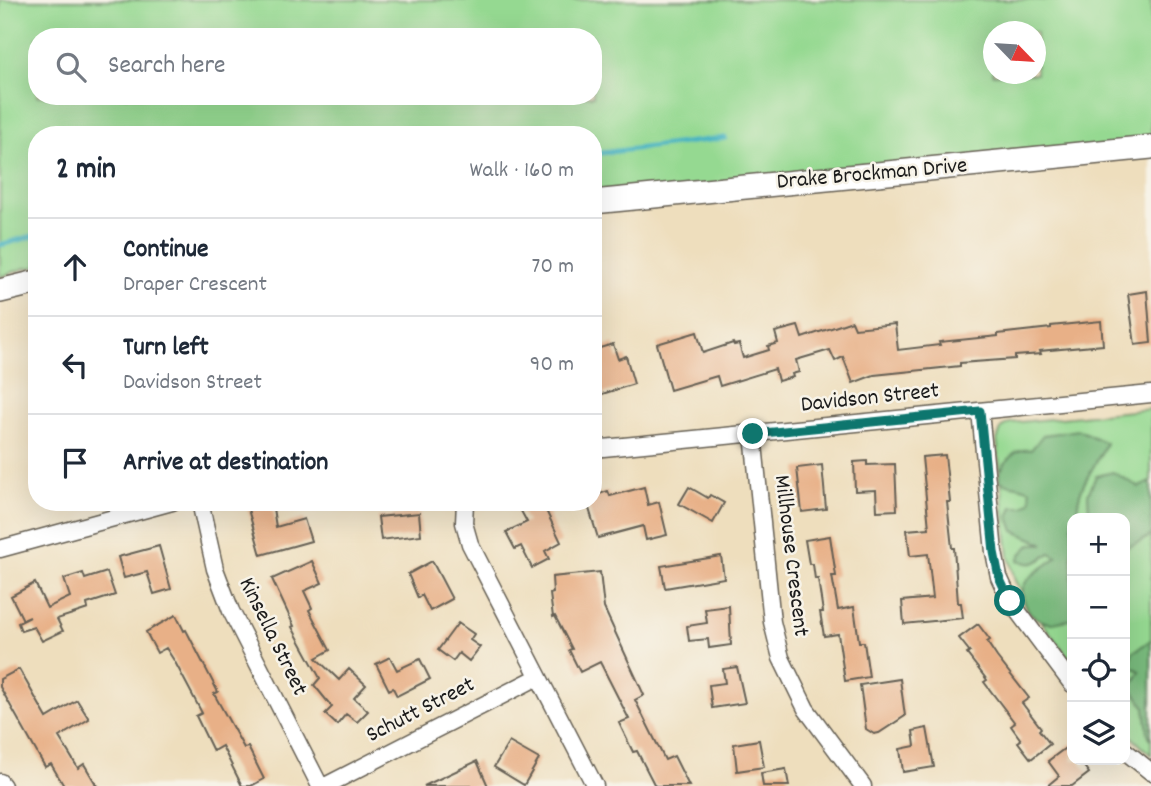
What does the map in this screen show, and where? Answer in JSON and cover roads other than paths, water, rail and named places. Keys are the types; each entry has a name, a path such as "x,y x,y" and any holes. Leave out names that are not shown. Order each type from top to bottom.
{"main road":[{"name":"Drake Brockman Drive","path":"602,201 1151,147"},
{"path":"0,291 28,284"}],"street":[{"name":"Davidson Street","path":"602,448 1151,394"},
{"path":"980,411 994,552 999,577 1010,601 1067,677"},
{"name":"Millhouse Crescent","path":"753,434 771,613 781,658 806,709 863,786"},
{"path":"0,550 140,511"},
{"name":"Kinsella Street","path":"202,511 215,569 231,611 320,786"},
{"path":"465,511 464,523 470,544 595,786"},
{"name":"Schutt Street","path":"325,786 538,677"},
{"path":"1130,755 1151,772"}],"waterway":[{"path":"602,153 725,138"},
{"path":"0,245 28,237"}]}
